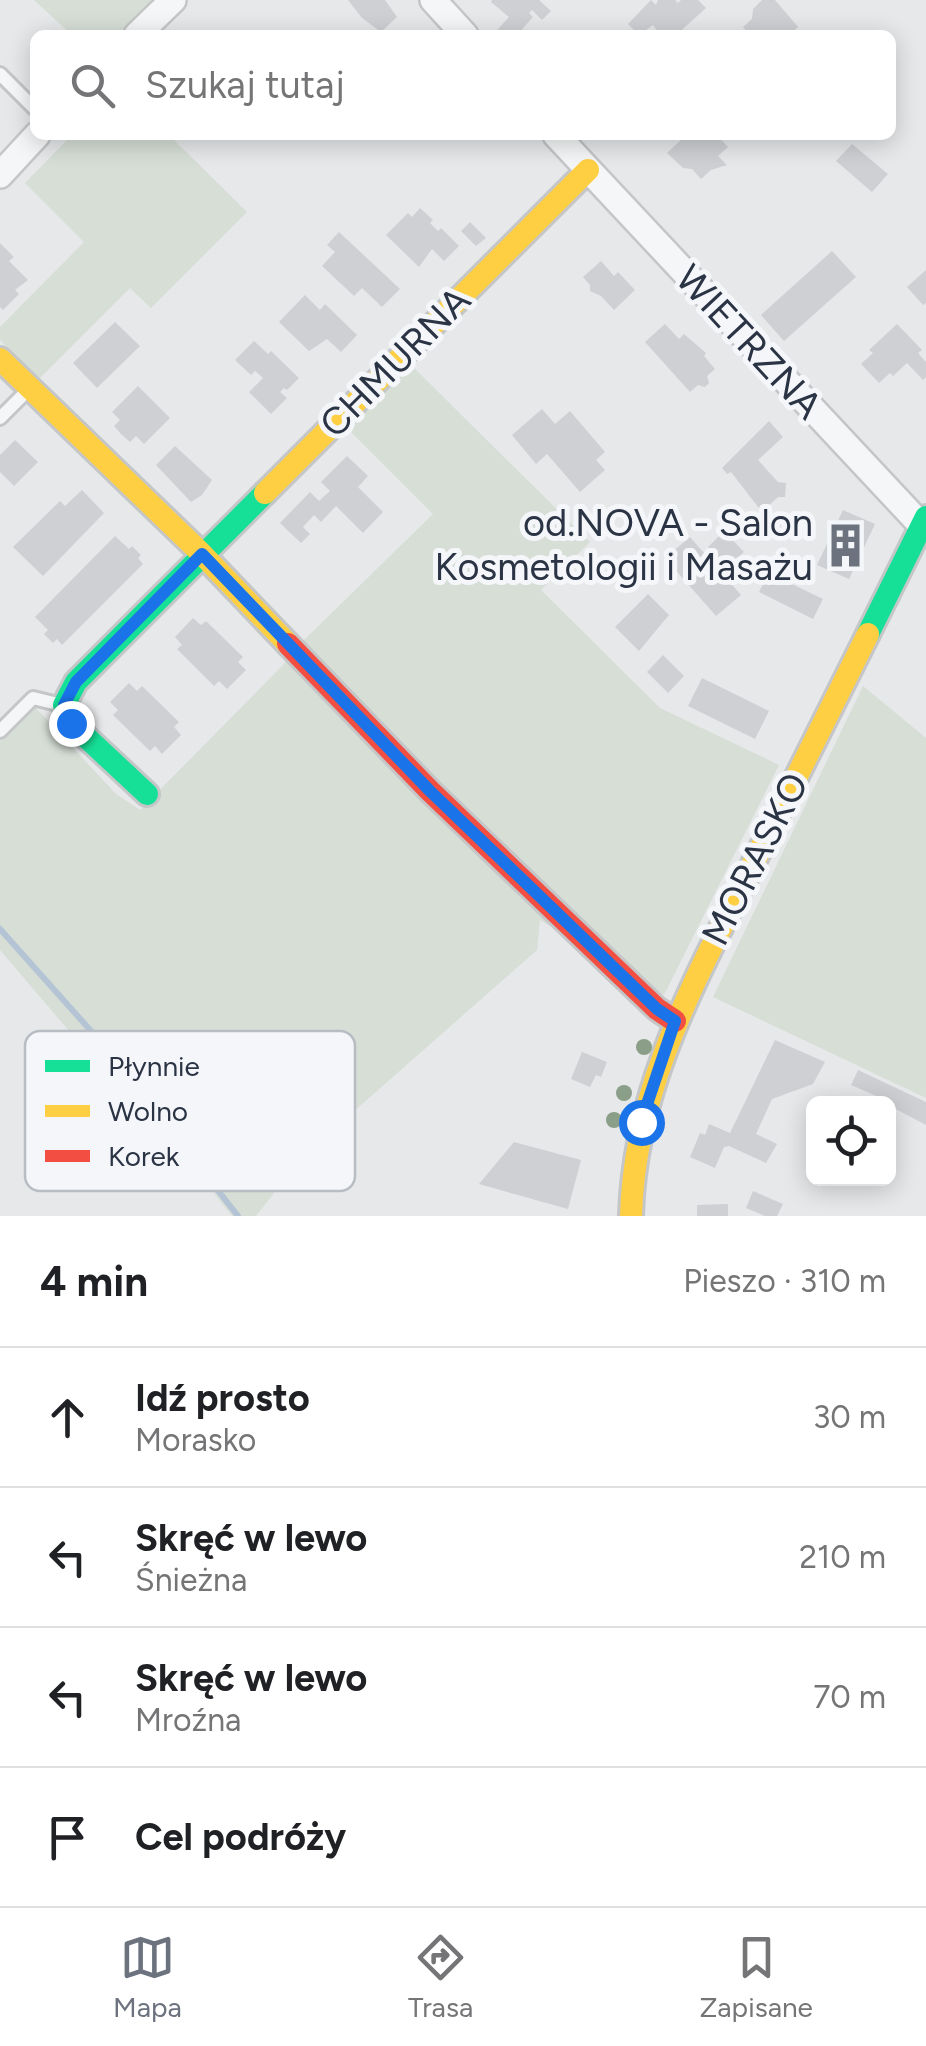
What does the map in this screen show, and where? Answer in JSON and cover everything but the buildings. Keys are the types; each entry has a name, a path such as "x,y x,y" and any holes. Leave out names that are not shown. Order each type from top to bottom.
{"street":[{"path":"143,30 173,0"},
{"path":"434,0 461,30"},
{"path":"0,175 33,140"},
{"name":"WIETRZNA","path":"560,140 924,521"},
{"name":"CHMURNA","path":"64,705 76,682 582,164"},
{"path":"0,359 202,554 430,791 657,1009 675,1021"},
{"name":"MORASKO","path":"630,1216 634,1150 675,1021 924,521"},
{"path":"64,705 71,723 148,794"}],"lane":[{"path":"0,74 30,103"},
{"path":"0,418 30,388"},
{"path":"0,732 33,698 64,705"}],"shaded area":[{"path":"34,0 152,0 122,30 67,30"},
{"path":"67,140 174,140 247,212 151,308 130,288 39,379 0,340 0,327 84,242 25,183"},
{"path":"409,363 590,542 541,590 660,708 779,765 664,995 540,920 537,950 355,1110 355,1031 69,1031 0,950 0,741 34,706 116,794 140,810 303,641 433,514 347,428"},
{"path":"863,686 926,738 926,1098 713,997"},
{"path":"212,1191 275,1191 256,1216 232,1216"}],"waterway":[{"path":"0,929 91,1031"},
{"path":"218,1191 238,1216"}],"traffic: fast":[{"path":"147,794 71,723 64,705 76,682 265,493"},
{"path":"868,634 926,517"}],"traffic: slow":[{"path":"265,493 588,170"},
{"path":"0,359 202,554 288,644"},
{"path":"631,1216 642,1126 669,1042 705,961 868,634"}],"traffic: jam":[{"path":"288,644 430,791 657,1009 675,1021"}],"place":[{"name":"od.NOVA - Salon Kosmetologii i Masażu","path":"846,545"}],"route":[{"path":"71,723 64,705 76,682 202,554 430,791 657,1009 675,1021 641,1122"}]}
